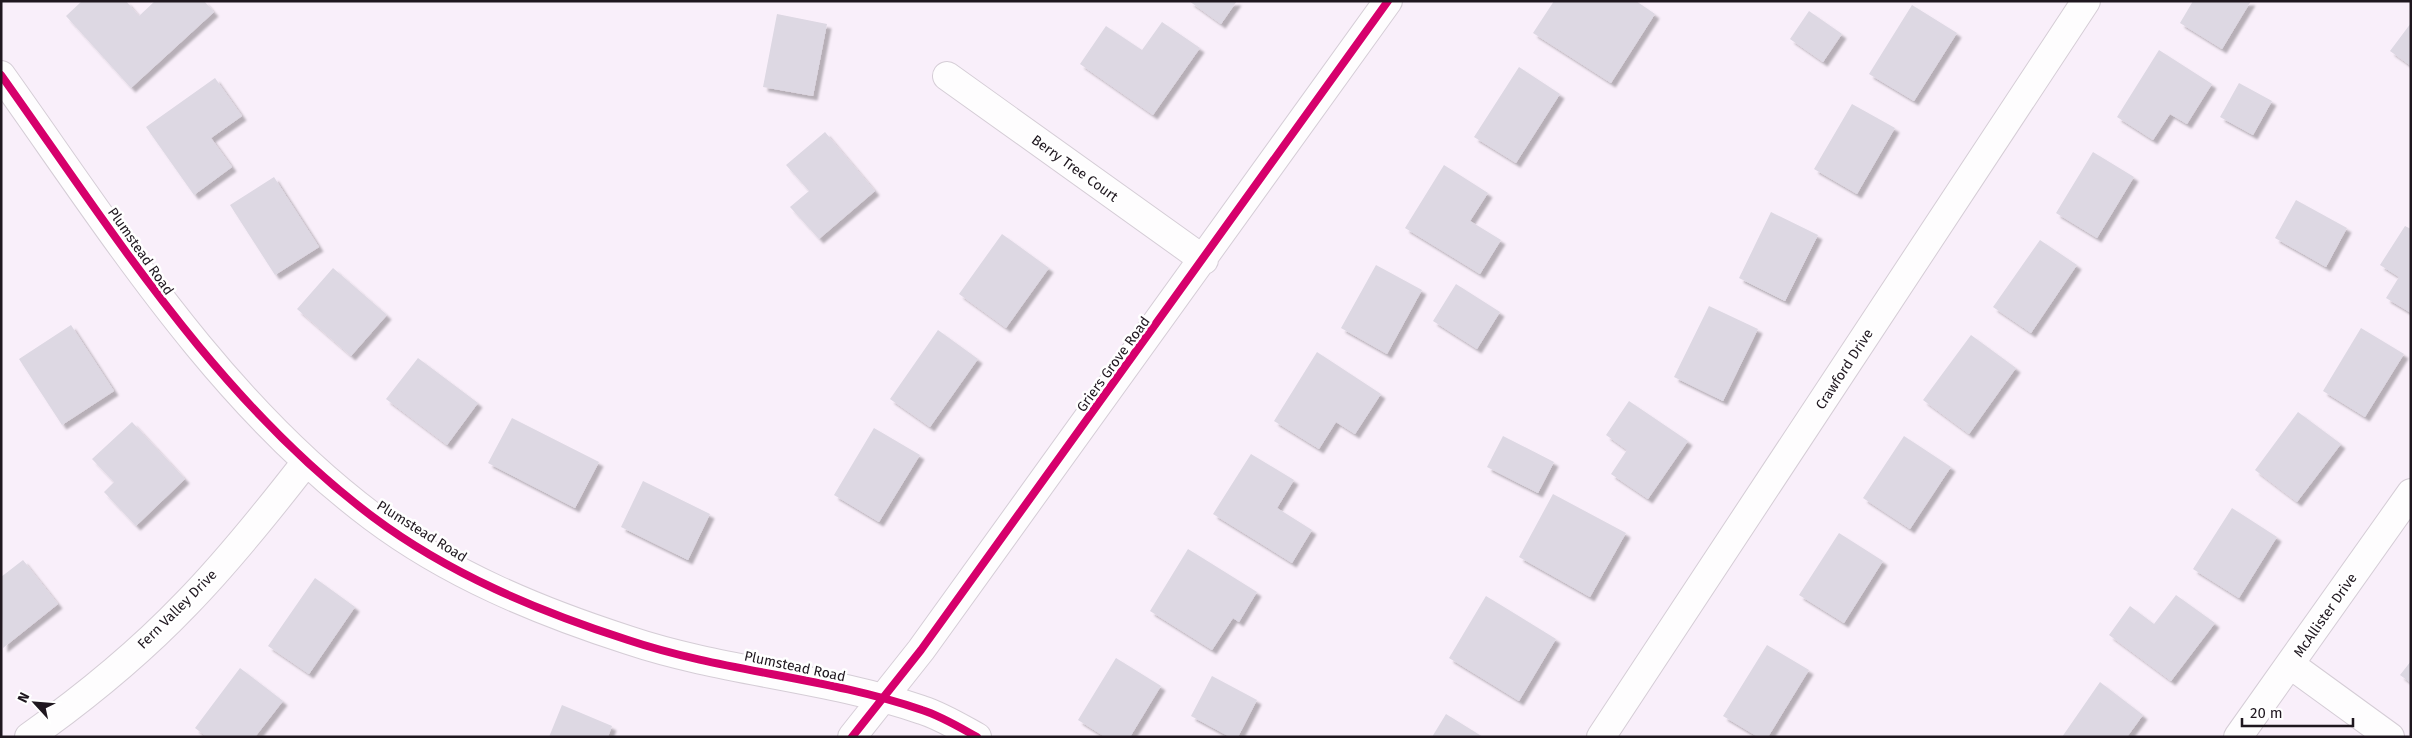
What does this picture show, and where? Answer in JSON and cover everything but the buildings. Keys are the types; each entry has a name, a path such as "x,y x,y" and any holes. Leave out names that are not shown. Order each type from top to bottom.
{"street":[{"name":"Griers Grove Road","path":"852,737 922,650 1204,260 1388,1"},
{"name":"Crawford Drive","path":"1601,737 2086,1"},
{"name":"Plumstead Road","path":"1,75 172,315 272,430 306,462 373,517 411,543 491,588 564,619 653,648 883,698 925,711 977,737"},
{"name":"Berry Tree Court","path":"947,76 1204,260"},
{"name":"Fern Valley Drive","path":"29,737 56,718 146,643 185,605 259,522 306,462"},
{"name":"McAllister Drive","path":"2238,737 2291,665 2411,493"},
{"path":"2291,665 2390,737"}],"cycle path":[{"path":"852,737 921,650 1388,1"},
{"path":"1,75 127,253 170,311 216,367 265,421 317,471 373,517 402,537 432,556 495,589 594,629 664,651 701,660 886,699 936,715 977,737"}]}
